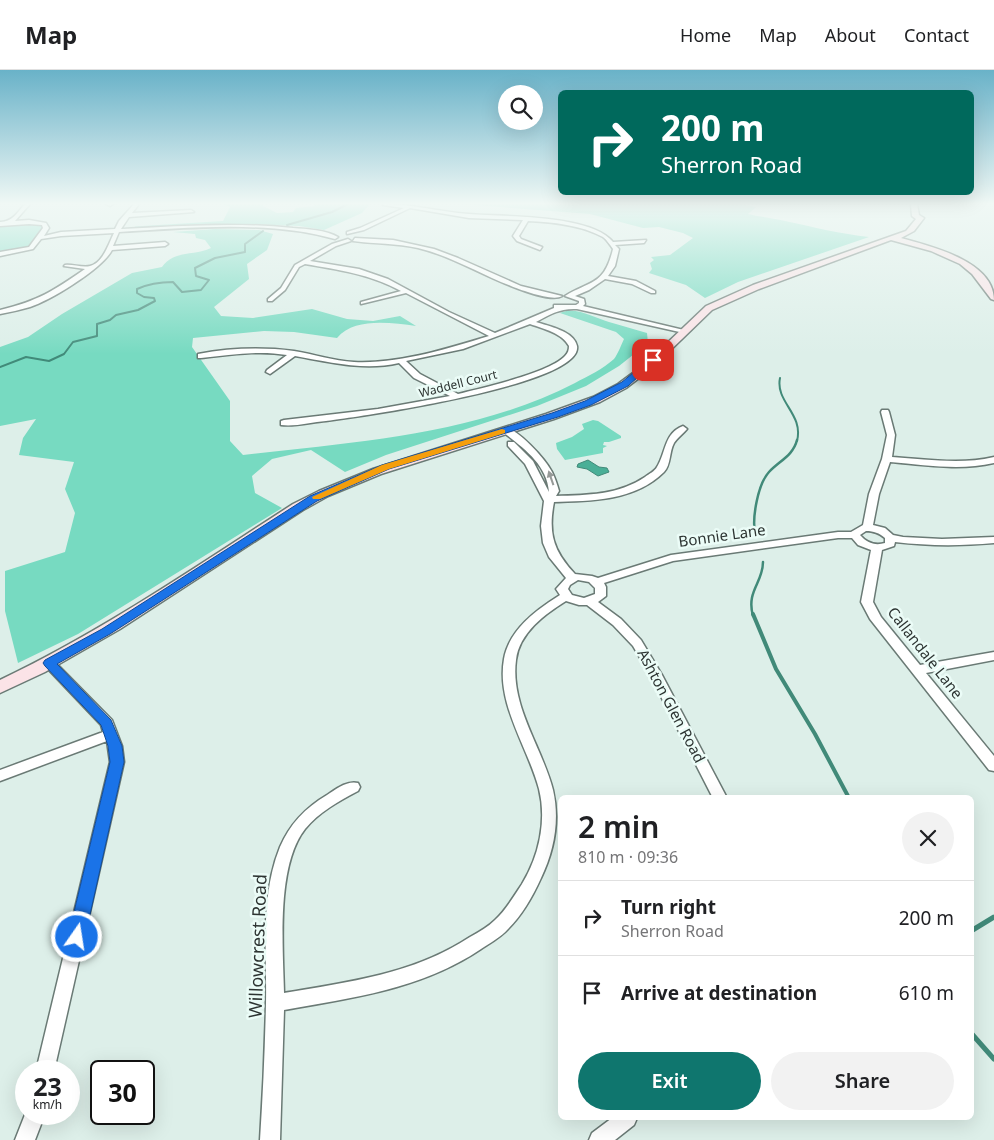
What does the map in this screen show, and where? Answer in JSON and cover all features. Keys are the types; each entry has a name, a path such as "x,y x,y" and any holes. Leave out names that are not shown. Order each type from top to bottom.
{"main road":[{"path":"0,687 106,632 313,498 385,467 571,410 609,394 641,371 709,308 733,296 848,254"},
{"path":"941,254 964,264 980,277 994,297"}],"street":[{"path":"0,312 29,305 50,296 92,268 105,258 107,254"},
{"path":"270,300 283,288 292,271 315,254"},
{"path":"443,254 508,284 540,294 569,296 686,329"},
{"path":"540,294 552,305 563,307 580,300 604,277 615,259 616,254"},
{"path":"303,262 374,276 495,336"},
{"path":"67,266 92,268"},
{"path":"604,277 634,282 653,292"},
{"path":"363,302 407,291"},
{"path":"200,356 250,350 294,353 353,364 402,361 460,347 530,322 552,305 559,296"},
{"name":"Waddell Court","path":"284,423 387,411 459,397 542,372 571,355 573,346 565,336 530,322"},
{"path":"270,372 294,353"},
{"path":"402,361 417,376 459,397"},
{"path":"867,528 874,494 887,459 891,435 885,412"},
{"path":"548,499 593,498 624,492 638,486 662,470 670,442 683,429"},
{"path":"502,432 527,458 536,471 548,499 545,532 548,547 557,562 572,578"},
{"path":"887,459 960,464 985,463 994,460"},
{"path":"890,538 890,544 877,547 865,544 856,535 858,530 867,528 878,529 890,538 919,542 955,543 994,540"},
{"name":"Bonnie Lane","path":"597,582 671,558 838,535 856,535"},
{"name":"Callandale Lane","path":"877,547 868,602 876,619 994,766"},
{"path":"275,1003 378,985 421,973 463,954 504,923 537,874 550,826 546,791 511,686 510,659 519,638 534,619 548,607 566,596 562,588 572,578 585,578 597,582 602,592 600,596 590,601"},
{"name":"Ashton Glen Road","path":"566,596 578,601 590,601 617,622 637,643 656,675 718,795"},
{"path":"916,670 994,656"},
{"path":"48,1060 117,762 112,734 107,723 49,663"},
{"path":"0,776 112,734"},
{"name":"Willowcrest Road","path":"270,1140 279,870 296,830 322,805 354,787"},
{"path":"600,1140 625,1120"},
{"path":"25,1140 31,1125"}],"shaded area":[{"path":"187,254 261,254 247,264 249,279 214,307 221,316 253,318 312,309 347,319 373,321 400,316 416,326 385,323 363,324 345,331 337,338 294,332 264,331 193,338 192,347 230,401 230,441 243,455 413,434 455,425 496,414 536,400 575,383 614,359 624,339 616,332 560,313 566,311 585,313 647,333 648,343 619,366 586,386 537,406 386,455 345,472 311,450 272,459 252,476 255,493 282,508 78,634 18,663 5,611 5,571 65,552 75,513 65,489 74,462 19,455 23,438 36,419 0,426 0,347 28,337 62,314 132,273 162,267 172,258"},
{"path":"820,254 738,282 705,298 686,285 649,273 652,269 650,263 654,260 651,257 670,255"},
{"path":"593,420 598,421 621,436 621,438 604,442 603,445 607,446 603,448 603,453 565,460 557,449 556,443 572,437 584,429 582,424"},
{"path":"588,460 599,467 607,468 609,472 598,476 587,469 577,467 578,464"}],"waterway":[{"path":"0,367 26,357 49,361 64,354 73,342 97,336 97,324 110,320 116,315 138,310 155,301 154,298 144,297 137,293 137,289 141,287 173,282 182,292 201,290 209,280 196,276 195,268 215,258 235,254"},
{"path":"780,378 782,394 797,423 797,441"},
{"path":"755,533 755,510 765,477 792,450 797,440"},
{"path":"753,616 751,607 753,593 763,562"},
{"path":"753,614 776,669 815,734 847,795"},
{"path":"974,929 994,917"},
{"path":"974,1036 994,1059"}],"slow traffic":[{"path":"317,497 385,467 502,432"}],"route":[{"path":"77,937 117,762 112,734 107,723 49,663 106,632 313,498 385,467 498,433 588,403 609,394 625,384 653,360"}]}
